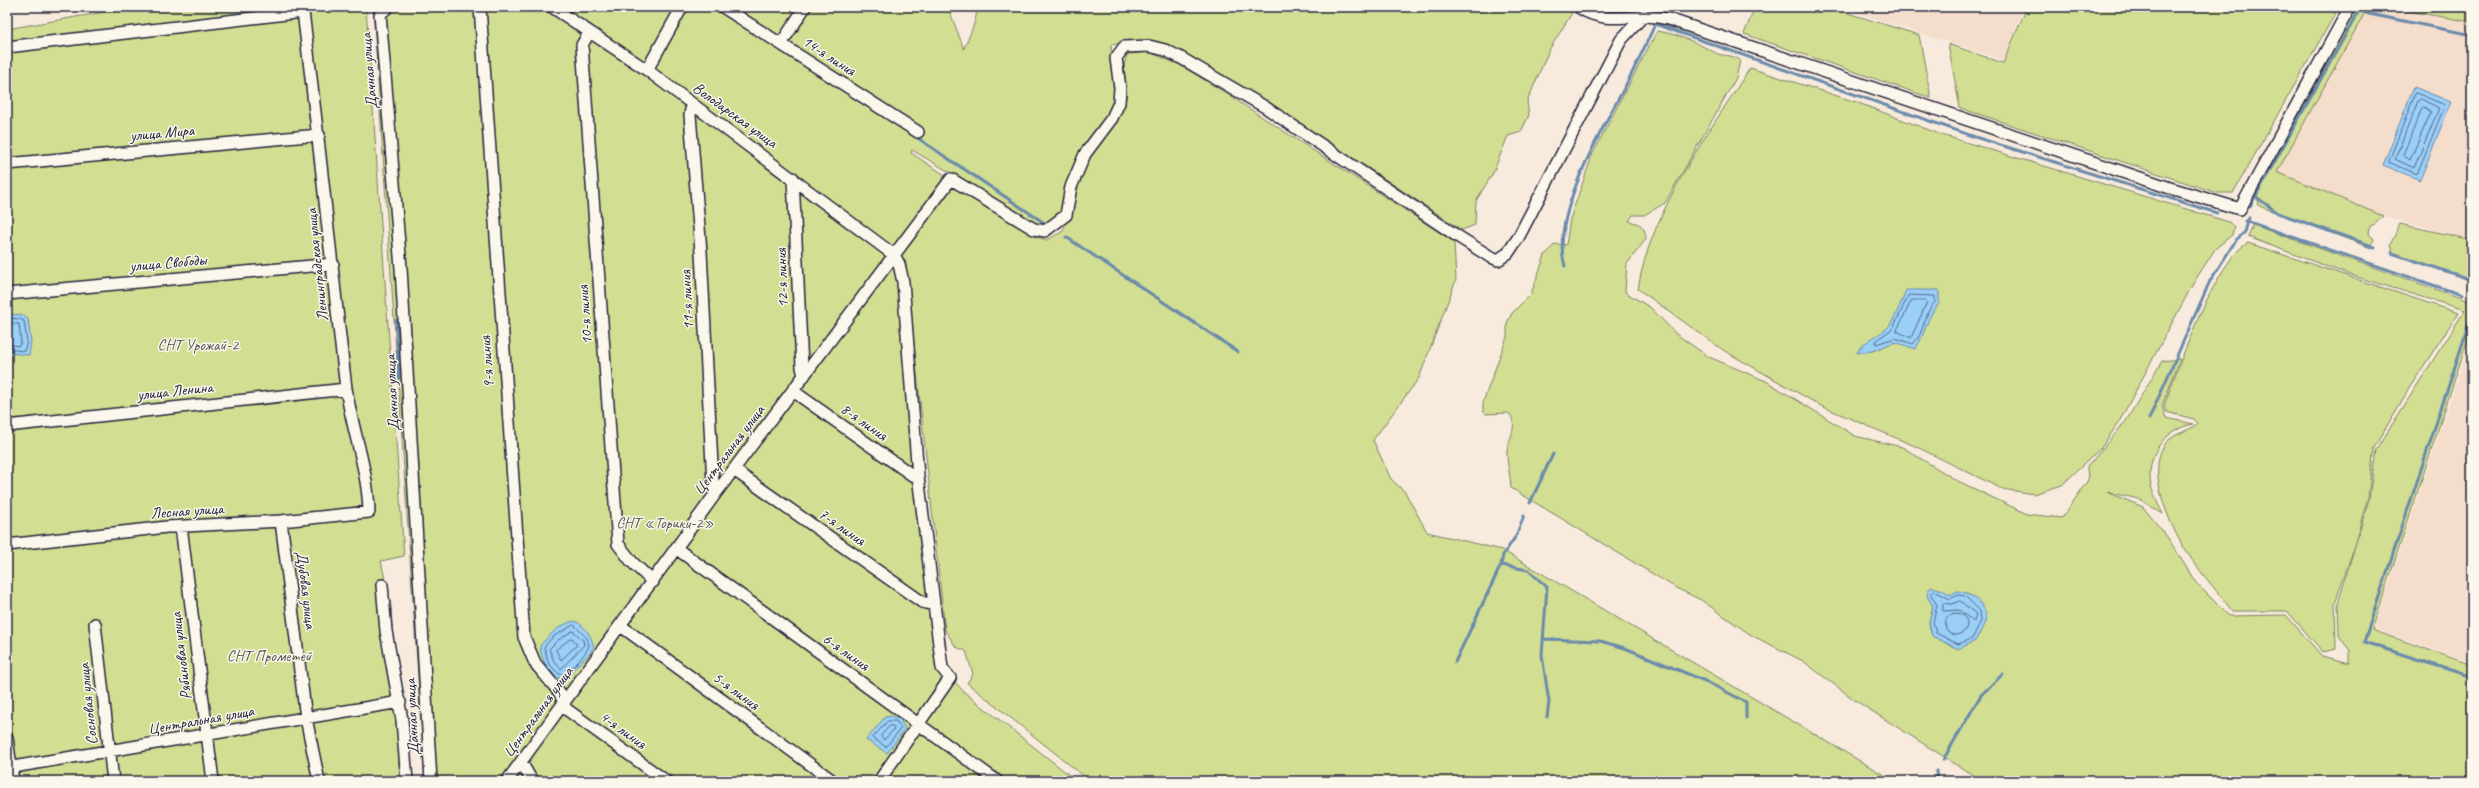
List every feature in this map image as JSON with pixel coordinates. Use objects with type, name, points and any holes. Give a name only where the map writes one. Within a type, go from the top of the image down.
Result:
[{"type":"street","name":"Дачная улица","points":[[388,7],[380,14],[401,268],[432,781]]},
{"type":"street","name":"9-я линия","points":[[480,7],[524,637],[535,663],[560,693],[564,702]]},
{"type":"street","name":"Володарская улица","points":[[552,7],[589,33],[647,70],[793,178],[894,256]]},
{"type":"street","points":[[647,70],[682,7]]},
{"type":"street","name":"14-я линия","points":[[723,7],[918,132]]},
{"type":"street","points":[[781,44],[805,7]]},
{"type":"street","points":[[1578,7],[1603,18],[1644,15],[1668,19],[2170,188],[2240,209],[2350,7]]},
{"type":"street","name":"Ленинградская улица","points":[[7,46],[303,12],[319,135],[346,389],[368,489],[369,512]]},
{"type":"street","name":"Центральная улица","points":[[507,781],[716,494],[951,179],[1034,230],[1045,231],[1058,223],[1066,215],[1072,187],[1085,154],[1112,118],[1118,103],[1120,88],[1116,58],[1124,47],[1136,45],[1165,50],[1265,107],[1489,256],[1502,259],[1518,238],[1621,40],[1644,15]]},
{"type":"street","name":"10-я линия","points":[[589,33],[582,45],[618,544],[632,562],[653,582]]},
{"type":"street","name":"11-я линия","points":[[692,104],[690,115],[701,252],[713,484],[716,494]]},
{"type":"street","name":"улица Мира","points":[[7,164],[319,135]]},
{"type":"street","name":"12-я линия","points":[[793,178],[802,367],[804,376]]},
{"type":"street","points":[[879,781],[950,678],[942,668],[918,476],[903,282],[899,264],[894,256]]},
{"type":"street","name":"улица Свободы","points":[[7,294],[333,264]]},
{"type":"street","name":"улица Ленина","points":[[7,426],[346,389]]},
{"type":"street","name":"8-я линия","points":[[794,391],[912,475],[918,476]]},
{"type":"street","name":"7-я линия","points":[[734,470],[922,602],[934,605]]},
{"type":"street","name":"Лесная улица","points":[[7,545],[181,526],[281,522],[369,512]]},
{"type":"street","name":"Дубовая улица","points":[[281,522],[306,718],[319,781]]},
{"type":"street","name":"Рябиновая улица","points":[[181,526],[206,735],[213,781]]},
{"type":"street","name":"6-я линия","points":[[677,549],[997,781]]},
{"type":"street","points":[[382,585],[386,631],[400,702],[407,781]]},
{"type":"street","name":"Сосновая улица","points":[[95,624],[113,781]]},
{"type":"street","name":"5-я линия","points":[[621,626],[833,781]]},
{"type":"street","name":"Центральная улица","points":[[9,768],[400,702]]},
{"type":"street","name":"4-я линия","points":[[564,702],[566,709],[666,781]]},
{"type":"street","points":[[7,738],[9,768],[13,781]]},
{"type":"street","points":[[521,762],[532,781]]},
{"type":"shaded area","points":[[1840,7],[2025,7],[2003,60]]},
{"type":"shaded area","points":[[2368,7],[2385,7],[2472,22],[2472,240],[2383,216],[2276,172]]},
{"type":"shaded area","points":[[2472,335],[2472,663],[2374,629]]},
{"type":"green space","name":"СНТ Урожай-2","points":[[133,7],[366,7],[404,556],[381,561],[391,607],[400,781],[7,781],[7,29]]},
{"type":"green space","name":"СНТ «Торики-2»","points":[[373,7],[948,7],[964,49],[974,23],[977,7],[1563,7],[1572,13],[1549,50],[1527,102],[1529,115],[1521,132],[1508,136],[1493,173],[1476,201],[1475,225],[1462,230],[1271,104],[1169,46],[1135,41],[1111,45],[1116,102],[1102,128],[1064,214],[1045,229],[959,182],[951,173],[912,150],[911,153],[951,179],[896,259],[942,668],[964,692],[1077,781],[425,781]]},
{"type":"green space","points":[[1755,7],[1828,7],[1919,35],[1931,98],[1744,34]]},
{"type":"green space","points":[[2027,7],[2339,7],[2233,193],[2217,193],[1960,108],[1948,44],[2003,63]]},
{"type":"green space","points":[[2357,7],[2368,7],[2277,172],[2383,216],[2375,224],[2370,226],[2369,234],[2374,239],[2371,248],[2259,206],[2257,195]]},
{"type":"green space","points":[[2385,7],[2472,7],[2472,22]]},
{"type":"green space","points":[[1657,31],[1665,32],[1695,42],[1719,54],[1740,60],[1736,78],[1665,203],[1644,215],[1633,215],[1629,221],[1642,226],[1645,231],[1646,239],[1627,264],[1625,292],[1651,308],[1676,334],[1709,357],[1766,381],[1855,436],[1902,447],[1956,480],[2027,514],[2062,518],[2088,480],[2087,467],[2126,421],[2162,361],[2180,359],[2162,406],[2166,418],[2194,424],[2185,426],[2169,435],[2157,448],[2153,457],[2150,481],[2154,495],[2163,514],[2139,499],[2107,492],[2143,507],[2168,538],[2196,583],[2229,616],[2286,615],[2322,656],[2350,663],[2350,651],[2339,636],[2338,603],[2369,499],[2376,450],[2465,310],[2347,274],[2248,237],[2253,225],[2472,302],[2472,327],[2372,630],[2472,665],[2472,781],[1982,781],[1856,701],[1803,661],[1751,635],[1701,600],[1676,588],[1511,488],[1507,451],[1513,427],[1512,418],[1509,413],[1486,414],[1483,411],[1483,402],[1507,337],[1507,323],[1512,313],[1531,294],[1545,255],[1555,244],[1566,245],[1570,219],[1593,153]],"holes":[[[1943,590],[1950,595],[1967,593],[1983,608],[1980,632],[1975,641],[1953,648],[1931,633],[1929,622],[1933,606],[1929,599]]]},
{"type":"green space","points":[[1149,52],[1180,65],[1216,87],[1454,242],[1456,280],[1419,378],[1373,440],[1391,479],[1405,492],[1427,532],[1502,550],[1894,781],[1090,781],[967,683],[973,674],[966,651],[956,647],[945,630],[907,282],[900,254],[954,185],[1034,236],[1047,240],[1063,231],[1076,183],[1083,164],[1092,148],[1124,104],[1127,92],[1124,73],[1125,60],[1128,54]]},
{"type":"green space","points":[[1750,68],[1856,102],[1942,135],[2229,222],[2234,228],[2232,235],[2215,249],[2194,282],[2119,422],[2101,448],[2062,485],[2034,494],[2002,489],[1917,447],[1821,406],[1723,350],[1638,289],[1645,260],[1655,232],[1668,203],[1699,146]]},
{"type":"green space","points":[[2400,224],[2472,240],[2472,280],[2393,254],[2390,245]]},
{"type":"green space","points":[[2248,243],[2458,313],[2410,387],[2374,448],[2368,497],[2352,553],[2335,603],[2336,649],[2323,652],[2287,611],[2232,611],[2181,543],[2166,509],[2159,483],[2159,458],[2163,447],[2174,436],[2198,424],[2194,419],[2166,412],[2164,406],[2178,368],[2199,317],[2223,270],[2236,253]]},
{"type":"water","points":[[2414,87],[2451,102],[2420,180],[2383,165]]},
{"type":"water","points":[[1906,290],[1939,290],[1939,304],[1931,314],[1919,344],[1915,349],[1895,342],[1873,351],[1857,353],[1863,344],[1890,325]]},
{"type":"water","points":[[7,314],[22,315],[28,319],[31,342],[29,355],[8,353]]},
{"type":"water","points":[[1932,587],[1943,590],[1950,595],[1957,591],[1961,591],[1979,601],[1985,610],[1986,617],[1975,641],[1958,649],[1932,636],[1929,622],[1933,606],[1927,596],[1928,590]]},
{"type":"water","points":[[575,621],[588,632],[594,647],[565,678],[557,678],[545,664],[540,646],[560,627]]},
{"type":"water","points":[[892,716],[900,719],[905,729],[887,753],[866,740],[885,717]]},
{"type":"waterway","points":[[2250,206],[2361,7]]},
{"type":"waterway","points":[[2461,7],[2472,9]]},
{"type":"waterway","points":[[2359,10],[2369,14],[2472,35]]},
{"type":"waterway","points":[[1565,266],[1562,247],[1564,226],[1570,203],[1589,155],[1625,87],[1656,22]]},
{"type":"waterway","points":[[1655,24],[1975,137],[2217,213]]},
{"type":"waterway","points":[[913,135],[1046,224]]},
{"type":"waterway","points":[[2255,196],[2278,213],[2375,247]]},
{"type":"waterway","points":[[2149,419],[2210,281],[2236,240],[2245,232],[2249,218]]},
{"type":"waterway","points":[[2246,221],[2462,295]]},
{"type":"waterway","points":[[1066,237],[1238,352]]},
{"type":"waterway","points":[[2392,253],[2472,280]]},
{"type":"waterway","points":[[2472,315],[2364,642],[2472,677]]},
{"type":"waterway","points":[[396,320],[399,378]]},
{"type":"waterway","points":[[1530,503],[1553,454]]},
{"type":"waterway","points":[[1455,662],[1501,565],[1503,555],[1516,536],[1524,516]]},
{"type":"waterway","points":[[1501,565],[1528,570],[1547,587],[1542,655],[1549,702],[1547,717]]},
{"type":"waterway","points":[[1544,639],[1600,641],[1625,648],[1705,681],[1746,702],[1746,718]]},
{"type":"waterway","points":[[1943,760],[1981,695],[2003,674]]},
{"type":"waterway","points":[[1936,771],[1937,781]]},
{"type":"park label","name":"СНТ Прометей","points":[[269,656]]}]
